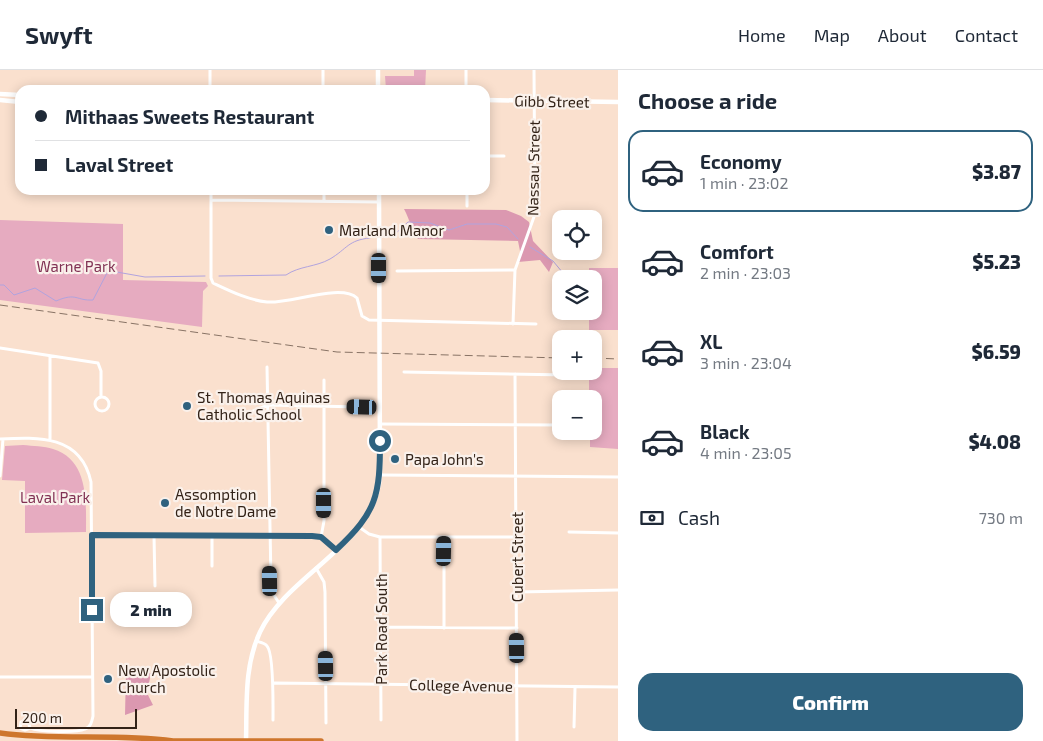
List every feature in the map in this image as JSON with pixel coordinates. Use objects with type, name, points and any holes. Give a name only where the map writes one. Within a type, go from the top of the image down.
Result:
[{"type":"highway","points":[[0,733],[44,740],[148,737],[172,741],[321,741]]},
{"type":"main road","points":[[378,70],[378,85]]},
{"type":"main road","points":[[0,94],[15,95]]},
{"type":"main road","points":[[0,100],[15,102]]},
{"type":"main road","name":"Gibb Street","points":[[490,100],[618,102]]},
{"type":"main road","points":[[246,741],[248,678],[256,641],[269,616],[279,603],[359,527],[374,501],[380,475],[379,195]]},
{"type":"street","points":[[210,70],[210,85]]},
{"type":"street","points":[[323,70],[323,85]]},
{"type":"street","points":[[466,70],[466,85]]},
{"type":"street","name":"Nassau Street","points":[[513,324],[515,270],[535,214],[534,70]]},
{"type":"street","points":[[490,156],[504,156]]},
{"type":"street","points":[[211,195],[213,283],[239,295],[266,302],[293,301],[323,293],[350,293],[359,300],[362,316],[372,321],[536,324]]},
{"type":"street","points":[[324,195],[324,201]]},
{"type":"street","points":[[467,195],[467,206]]},
{"type":"street","points":[[211,200],[379,202]]},
{"type":"street","points":[[397,271],[515,270]]},
{"type":"street","points":[[0,348],[100,365],[101,397]]},
{"type":"street","points":[[50,356],[50,440]]},
{"type":"street","points":[[267,367],[272,592],[279,603]]},
{"type":"street","points":[[404,372],[552,375]]},
{"type":"street","name":"Cubert Street","points":[[515,374],[518,537],[517,741]]},
{"type":"street","points":[[321,537],[324,521],[324,380]]},
{"type":"street","points":[[101,397],[107,399],[109,403],[107,409],[101,411],[94,405],[96,400],[101,397]]},
{"type":"street","points":[[243,415],[268,405],[362,407]]},
{"type":"street","points":[[380,424],[552,425]]},
{"type":"street","points":[[0,476],[1,439],[50,440],[69,448],[86,466],[91,482],[93,716],[88,728],[79,731],[30,728]]},
{"type":"street","points":[[380,475],[618,477]]},
{"type":"street","points":[[359,527],[369,534],[380,537],[518,537]]},
{"type":"street","points":[[569,532],[618,533]]},
{"type":"street","points":[[92,535],[270,535],[321,537],[336,550]]},
{"type":"street","points":[[154,536],[156,586]]},
{"type":"street","points":[[212,536],[212,566]]},
{"type":"street","name":"Park Road South","points":[[380,537],[381,720]]},
{"type":"street","points":[[444,538],[444,628]]},
{"type":"street","points":[[316,568],[324,582],[325,592],[326,723]]},
{"type":"street","points":[[518,592],[618,590]]},
{"type":"street","points":[[381,628],[517,628]]},
{"type":"street","points":[[256,641],[268,646],[270,652],[274,683],[273,720]]},
{"type":"street","points":[[0,677],[92,677]]},
{"type":"street","name":"College Avenue","points":[[274,683],[618,687]]},
{"type":"street","points":[[574,727],[575,688]]},
{"type":"green space","points":[[414,70],[426,70],[425,85],[386,85],[385,76],[414,76]]},
{"type":"green space","name":"Warne Park","points":[[0,220],[123,224],[123,280],[206,282],[208,286],[203,291],[202,327],[0,300]]},
{"type":"green space","points":[[589,268],[618,268],[618,330],[589,330],[589,320],[602,320],[602,270],[589,270]]},
{"type":"green space","points":[[602,368],[618,368],[618,449],[590,447],[590,440],[602,440],[602,390],[589,390],[589,380],[602,380]]},
{"type":"green space","name":"Laval Park","points":[[23,445],[53,449],[65,454],[73,462],[83,483],[86,532],[25,533],[25,481],[2,480],[5,446]]},
{"type":"shaded area","points":[[404,209],[506,210],[521,216],[529,222],[533,241],[553,262],[549,272],[540,260],[518,262],[521,256],[518,241],[418,239]]},
{"type":"shaded area","points":[[126,671],[151,673],[147,693],[153,705],[125,715]]},
{"type":"waterway","points":[[388,236],[394,235],[408,222],[430,223],[449,230],[467,224],[496,224],[507,227],[518,239]]},
{"type":"waterway","points":[[219,276],[286,275],[296,270],[325,262],[352,243],[370,238]]},
{"type":"waterway","points":[[530,247],[553,261],[560,270]]},
{"type":"waterway","points":[[0,285],[4,285],[14,295],[35,288],[56,301],[68,297],[93,300],[107,273],[111,271],[145,277],[205,276]]},
{"type":"railway","points":[[0,305],[337,352],[552,358]]},
{"type":"railway","points":[[602,358],[618,359]]},
{"type":"place","name":"Marland Manor","points":[[329,230]]},
{"type":"place","name":"St. Thomas Aquinas Catholic School","points":[[187,406]]},
{"type":"place","name":"Papa John's","points":[[395,459]]},
{"type":"place","name":"Assomption de Notre Dame","points":[[165,503]]},
{"type":"place","name":"New Apostolic Church","points":[[108,679]]},
{"type":"route","points":[[92,610],[92,535],[312,536],[321,537],[336,550],[359,527],[370,511],[378,491],[380,479],[380,441]]}]
